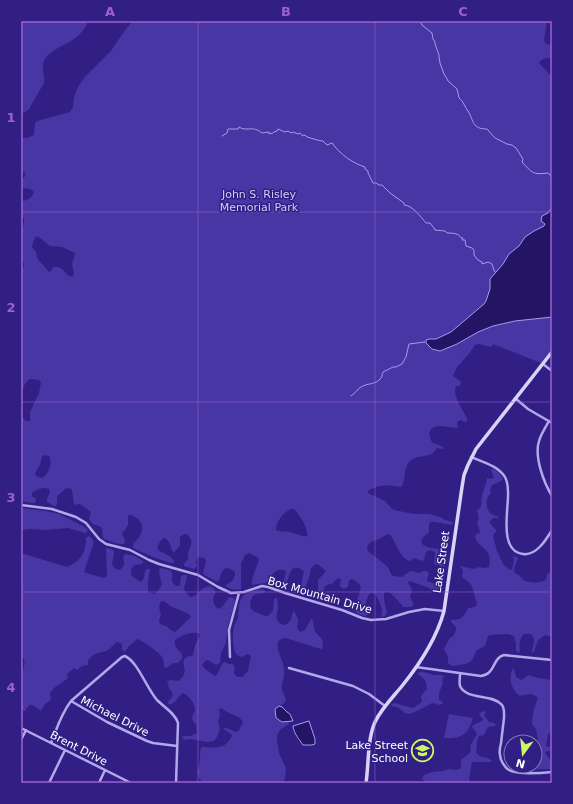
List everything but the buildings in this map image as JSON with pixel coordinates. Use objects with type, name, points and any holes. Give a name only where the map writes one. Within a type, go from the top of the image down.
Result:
[{"type":"main road","name":"Lake Street","points":[[366,783],[372,732],[375,723],[385,706],[416,667],[438,629],[444,611],[464,475],[471,457],[482,440],[552,352]]},
{"type":"street","points":[[543,364],[552,371]]},
{"type":"street","points":[[515,398],[528,409],[552,423]]},
{"type":"street","points":[[549,421],[537,447],[542,474],[552,496]]},
{"type":"street","points":[[471,457],[493,466],[501,472],[505,478],[508,492],[506,525],[507,534],[512,548],[518,553],[525,555],[533,552],[541,545],[552,530]]},
{"type":"street","points":[[21,505],[52,509],[68,514],[83,522],[99,539],[106,544],[130,550],[159,564],[198,575],[231,593],[239,593],[230,630],[230,657]]},
{"type":"street","name":"Box Mountain Drive","points":[[239,593],[262,586],[268,587],[372,620],[386,619],[425,609],[444,611]]},
{"type":"street","points":[[416,667],[460,674],[486,676],[501,656],[504,655],[552,660]]},
{"type":"street","points":[[51,743],[62,715],[71,701],[125,656],[135,664],[157,699],[176,718],[178,723],[176,783]]},
{"type":"street","points":[[289,668],[362,690],[385,706]]},
{"type":"street","points":[[460,674],[460,686],[466,692],[471,695],[495,700],[501,703],[504,707],[499,754],[508,770],[526,773],[552,772]]},
{"type":"street","name":"Michael Drive","points":[[71,701],[107,722],[147,741],[177,746]]},
{"type":"street","name":"Brent Drive","points":[[21,728],[130,783]]},
{"type":"street","points":[[21,740],[26,730]]},
{"type":"street","points":[[49,783],[65,750]]},
{"type":"street","points":[[99,783],[105,770]]},
{"type":"green space","points":[[21,21],[88,21],[84,29],[78,35],[48,55],[43,63],[44,83],[29,109],[24,113],[21,112]]},
{"type":"green space","name":"John S. Risley Memorial Park","points":[[133,21],[547,21],[544,40],[546,44],[552,45],[552,58],[545,58],[539,63],[552,77],[552,349],[541,363],[493,344],[491,347],[479,344],[475,345],[457,367],[453,376],[461,383],[460,386],[456,386],[455,389],[467,421],[458,421],[458,428],[437,426],[431,429],[429,433],[431,441],[434,444],[444,448],[437,448],[431,454],[411,460],[406,467],[404,481],[401,487],[380,486],[368,491],[368,493],[385,501],[394,510],[414,514],[429,514],[453,522],[453,524],[445,524],[430,522],[429,532],[423,537],[422,540],[422,544],[427,547],[447,551],[447,559],[444,567],[434,564],[435,553],[432,551],[426,552],[424,560],[422,561],[414,558],[410,561],[406,559],[400,553],[389,534],[371,542],[368,545],[367,550],[388,567],[393,576],[402,577],[410,571],[420,573],[427,571],[429,574],[427,581],[440,587],[439,592],[436,593],[424,586],[410,581],[408,582],[412,590],[410,597],[414,605],[411,607],[403,607],[393,595],[386,592],[384,593],[384,597],[387,613],[385,616],[381,617],[382,610],[379,602],[375,594],[370,593],[366,604],[368,615],[365,616],[359,614],[354,611],[361,587],[357,582],[351,579],[348,587],[344,589],[340,586],[341,579],[338,578],[333,583],[326,585],[324,590],[324,599],[319,600],[318,580],[326,571],[316,564],[311,568],[303,593],[300,592],[304,571],[299,568],[295,568],[291,571],[285,586],[283,585],[286,571],[283,570],[275,572],[271,576],[269,582],[252,585],[253,576],[259,560],[257,557],[249,553],[245,555],[241,563],[241,589],[237,590],[229,588],[226,585],[232,581],[235,576],[235,572],[231,569],[225,568],[223,570],[218,582],[203,573],[206,562],[204,558],[197,558],[197,566],[194,569],[184,566],[188,559],[188,552],[191,543],[190,537],[187,534],[180,537],[180,546],[174,552],[166,539],[164,538],[159,543],[158,550],[171,557],[174,561],[171,563],[133,548],[133,544],[142,532],[142,525],[138,519],[129,514],[128,525],[122,534],[125,540],[124,544],[119,544],[104,539],[101,527],[90,521],[89,518],[91,512],[80,504],[74,504],[72,490],[70,488],[65,489],[57,496],[56,506],[47,502],[50,490],[46,488],[39,489],[32,493],[32,496],[36,499],[35,503],[21,501],[21,416],[26,421],[30,421],[30,412],[39,393],[41,383],[39,380],[28,380],[21,393],[21,270],[24,264],[21,259],[21,229],[23,227],[24,218],[21,216],[21,201],[29,199],[34,192],[27,188],[21,189],[21,181],[26,175],[24,174],[25,172],[21,171],[21,138],[27,138],[34,135],[35,124],[37,121],[70,112],[73,107],[74,97],[79,85],[111,51]],"holes":[[[36,236],[50,246],[62,247],[75,254],[72,264],[74,273],[73,277],[69,276],[58,267],[53,267],[50,272],[48,271],[37,258],[36,252],[32,247]],[[44,455],[49,456],[51,461],[48,471],[42,478],[36,476],[35,473],[40,465]],[[294,509],[298,514],[307,530],[307,536],[276,530],[279,521],[288,510]]]},
{"type":"green space","points":[[491,469],[497,471],[503,480],[492,485],[490,490],[491,493],[486,503],[490,513],[498,517],[493,518],[489,522],[496,530],[493,536],[497,551],[503,564],[510,570],[512,569],[514,560],[513,556],[518,558],[514,571],[524,581],[530,582],[546,580],[547,574],[552,571],[552,637],[545,635],[538,640],[534,652],[532,653],[534,642],[533,637],[531,634],[524,634],[520,640],[520,651],[518,653],[516,651],[514,636],[508,634],[490,635],[488,636],[485,646],[477,650],[470,662],[452,666],[448,663],[448,657],[444,649],[456,630],[456,627],[451,620],[460,619],[468,608],[475,607],[477,603],[471,584],[462,577],[463,571],[460,566],[473,569],[479,567],[489,567],[490,561],[488,553],[477,542],[475,537],[477,533],[479,534],[480,532],[477,523],[479,518],[477,511],[481,506],[482,495],[487,478],[494,478]]},
{"type":"green space","points":[[21,508],[59,514],[83,526],[88,531],[85,533],[68,528],[21,530]]},
{"type":"green space","points":[[89,535],[94,542],[84,572],[103,578],[106,577],[106,548],[114,551],[112,564],[116,569],[119,570],[123,566],[123,557],[125,554],[135,556],[143,561],[142,564],[134,565],[131,569],[131,575],[141,582],[145,571],[150,569],[148,592],[155,594],[161,587],[162,582],[159,569],[161,568],[171,572],[172,582],[176,586],[179,586],[180,584],[181,576],[187,575],[184,588],[190,597],[195,596],[208,586],[214,588],[216,592],[213,603],[219,609],[224,605],[229,597],[234,598],[235,602],[228,625],[226,643],[221,653],[220,663],[216,665],[208,660],[202,665],[215,676],[224,662],[233,664],[235,668],[234,673],[237,677],[242,677],[248,671],[251,656],[248,654],[241,657],[236,654],[233,636],[233,629],[238,618],[240,601],[244,595],[253,591],[265,590],[265,593],[256,594],[252,597],[250,603],[251,609],[262,615],[268,616],[273,611],[274,599],[277,598],[278,605],[276,617],[278,621],[284,625],[288,623],[294,611],[298,619],[297,628],[300,632],[305,630],[312,619],[315,631],[322,638],[322,649],[286,638],[281,639],[278,644],[284,666],[282,689],[286,700],[275,709],[276,718],[281,722],[289,721],[289,724],[281,729],[277,735],[279,753],[286,768],[285,779],[282,783],[205,783],[199,777],[197,772],[201,747],[219,747],[226,744],[232,736],[223,728],[237,732],[243,722],[238,717],[221,708],[219,710],[220,715],[218,722],[220,728],[214,741],[207,742],[191,739],[185,740],[182,738],[183,736],[191,736],[197,733],[196,725],[192,719],[195,707],[191,700],[183,693],[172,704],[168,704],[173,694],[167,681],[178,681],[183,677],[185,671],[183,663],[184,659],[193,655],[195,645],[200,636],[199,633],[186,634],[175,640],[178,650],[182,654],[182,659],[178,663],[173,663],[165,668],[162,657],[140,640],[137,639],[124,652],[121,643],[117,642],[106,651],[92,656],[88,660],[88,665],[82,666],[77,670],[74,668],[67,674],[68,678],[54,688],[50,693],[51,700],[45,704],[41,711],[33,705],[29,706],[25,711],[21,710],[21,675],[24,659],[21,655],[21,553],[67,567],[72,565],[82,556],[85,548],[86,537]],"holes":[[[161,601],[164,601],[170,606],[189,614],[191,617],[175,632],[160,624],[159,621],[161,615],[159,607]]]},
{"type":"green space","points":[[513,668],[516,677],[521,680],[528,675],[552,680],[552,730],[548,734],[546,746],[552,747],[552,751],[547,751],[545,753],[552,762],[552,769],[543,769],[543,734],[537,734],[536,729],[532,724],[534,709],[538,698],[527,694],[520,696],[514,690],[511,683],[511,672]]},
{"type":"green space","points":[[421,672],[444,676],[439,693],[439,700],[443,703],[440,705],[432,703],[410,714],[392,706],[392,704],[396,703],[413,708],[422,702],[421,696],[427,689],[424,679],[418,674]]},
{"type":"green space","points":[[484,711],[486,712],[484,715],[489,722],[496,725],[488,727],[484,735],[479,736],[476,753],[481,757],[488,758],[492,761],[472,762],[469,779],[471,783],[425,782],[422,779],[424,775],[432,772],[449,769],[456,770],[461,768],[462,759],[470,753],[470,746],[477,734],[472,727],[473,725],[482,721],[483,719],[479,713]]},
{"type":"green space","points":[[449,714],[473,718],[469,728],[463,735],[455,738],[444,738]]},
{"type":"shaded area","points":[[552,207],[552,317],[515,321],[493,326],[440,351],[432,349],[426,343],[426,340],[436,339],[451,332],[484,304],[490,289],[490,279],[503,264],[509,254],[519,246],[525,237],[544,226],[545,224],[541,221],[542,216],[548,213]]},
{"type":"shaded area","points":[[279,706],[290,714],[293,721],[282,722],[276,718],[275,709]]},
{"type":"shaded area","points":[[309,721],[315,739],[315,744],[303,745],[293,726]]},
{"type":"waterway","points":[[420,21],[422,25],[432,33],[444,74],[448,81],[457,89],[459,98],[463,102],[474,124],[479,128],[487,129],[495,138],[516,148],[523,159],[522,162],[531,171],[539,174],[548,173],[552,179]]},
{"type":"waterway","points":[[222,136],[227,133],[228,129],[238,129],[239,127],[244,129],[256,129],[262,133],[269,132],[269,134],[277,131],[278,129],[285,132],[300,133],[303,136],[305,135],[307,137],[323,141],[327,145],[332,143],[347,158],[365,167],[373,183],[382,185],[404,203],[404,205],[413,209],[426,223],[430,223],[435,230],[445,231],[447,233],[459,235],[463,238],[462,240],[465,240],[466,246],[474,250],[474,255],[478,260],[482,262],[482,264],[488,262],[492,264],[495,272]]},
{"type":"waterway","points":[[351,396],[361,387],[379,380],[383,372],[402,364],[406,357],[409,344],[425,342]]},
{"type":"place","name":"Lake Street School","points":[[423,751]]}]
